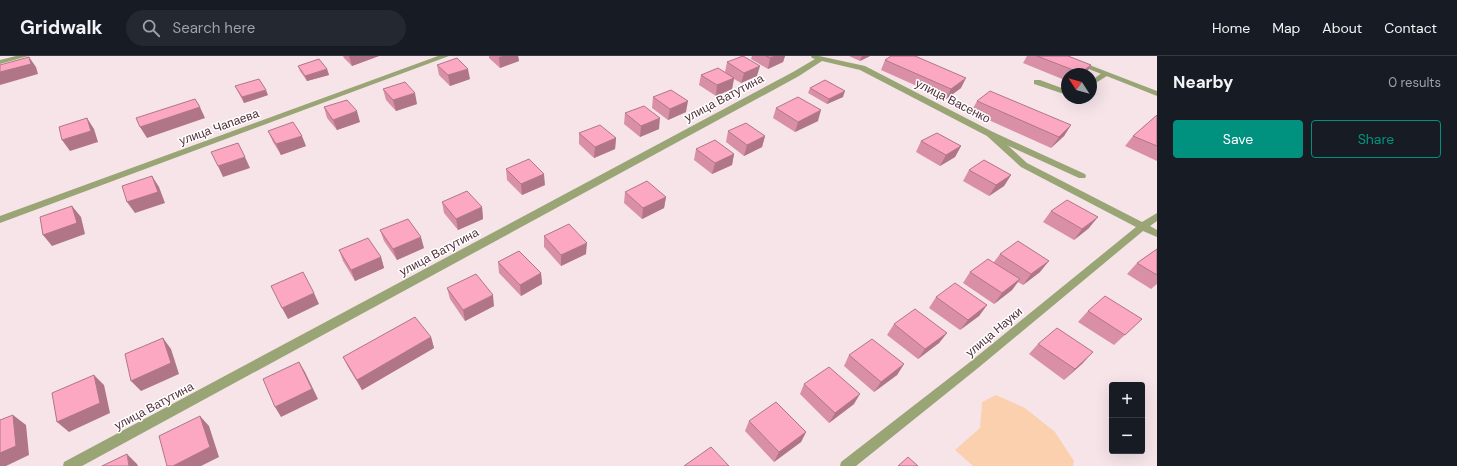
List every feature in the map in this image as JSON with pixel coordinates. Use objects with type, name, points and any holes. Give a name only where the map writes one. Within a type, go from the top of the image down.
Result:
[{"type":"street","points":[[0,62],[24,56]]},
{"type":"street","name":"улица Чапаева","points":[[0,220],[445,56]]},
{"type":"street","points":[[1060,56],[1157,94]]},
{"type":"street","name":"улица Васенко","points":[[816,58],[862,68],[990,134],[1024,165],[1157,234]]},
{"type":"street","name":"улица Ватутина","points":[[69,466],[789,78],[816,58]]},
{"type":"street","points":[[1097,80],[1106,74]]},
{"type":"street","points":[[1037,82],[1061,91]]},
{"type":"street","points":[[990,134],[1082,176]]},
{"type":"street","name":"улица Науки","points":[[846,466],[974,365],[1142,226],[1157,216]]},
{"type":"shaded area","points":[[996,395],[1025,408],[1055,432],[1074,461],[1073,466],[973,466],[955,450],[980,428],[982,402]]},
{"type":"building","points":[[743,56],[760,66],[744,73],[727,62]]},
{"type":"building","points":[[891,56],[915,56],[966,78],[951,89],[885,60]]},
{"type":"building","points":[[1037,56],[1068,56],[1091,65],[1087,68],[1068,68]]},
{"type":"building","points":[[29,57],[31,64],[0,72],[0,65]]},
{"type":"building","points":[[457,58],[468,69],[448,75],[437,65]]},
{"type":"building","points":[[319,59],[327,69],[305,76],[298,66]]},
{"type":"building","points":[[718,68],[734,78],[717,85],[701,75]]},
{"type":"building","points":[[259,79],[266,90],[242,97],[235,86]]},
{"type":"building","points":[[825,80],[845,91],[829,99],[810,88]]},
{"type":"building","points":[[405,82],[415,93],[393,100],[383,89]]},
{"type":"building","points":[[671,90],[688,101],[670,109],[653,97]]},
{"type":"building","points":[[990,91],[1071,125],[1059,137],[977,101]]},
{"type":"building","points":[[798,97],[821,110],[798,122],[776,108]]},
{"type":"building","points":[[195,99],[200,107],[140,127],[136,118]]},
{"type":"building","points":[[347,100],[357,111],[333,120],[324,107]]},
{"type":"building","points":[[644,106],[660,118],[641,126],[625,113]]},
{"type":"building","points":[[1157,115],[1157,146],[1133,136]]},
{"type":"building","points":[[87,118],[91,131],[62,140],[59,127]]},
{"type":"building","points":[[293,122],[302,136],[276,144],[268,131]]},
{"type":"building","points":[[746,123],[765,136],[747,145],[728,131]]},
{"type":"building","points":[[600,125],[616,138],[595,147],[579,133]]},
{"type":"building","points":[[937,133],[961,146],[946,155],[921,141]]},
{"type":"building","points":[[715,140],[734,154],[715,163],[696,149]]},
{"type":"building","points":[[238,143],[245,157],[218,166],[211,152]]},
{"type":"building","points":[[529,159],[544,174],[521,184],[506,169]]},
{"type":"building","points":[[984,160],[1011,175],[996,185],[969,170]]},
{"type":"building","points":[[152,176],[158,192],[127,202],[122,186]]},
{"type":"building","points":[[647,181],[666,197],[643,208],[625,192]]},
{"type":"building","points":[[467,191],[482,207],[456,219],[442,202]]},
{"type":"building","points":[[1067,200],[1098,217],[1082,229],[1051,211]]},
{"type":"building","points":[[72,206],[77,223],[43,235],[40,217]]},
{"type":"building","points":[[408,219],[421,237],[393,249],[380,230]]},
{"type":"building","points":[[569,224],[587,243],[561,255],[544,236]]},
{"type":"building","points":[[368,238],[381,257],[351,270],[339,250]]},
{"type":"building","points":[[1018,241],[1049,261],[1031,274],[1000,254]]},
{"type":"building","points":[[1157,249],[1157,275],[1137,263]]},
{"type":"building","points":[[519,251],[541,273],[520,285],[498,262]]},
{"type":"building","points":[[988,259],[1020,279],[1002,293],[970,272]]},
{"type":"building","points":[[303,272],[314,293],[282,308],[271,286]]},
{"type":"building","points":[[476,274],[493,295],[463,310],[447,288]]},
{"type":"building","points":[[955,283],[987,305],[968,320],[936,297]]},
{"type":"building","points":[[1105,296],[1142,319],[1125,335],[1088,311]]},
{"type":"building","points":[[915,309],[947,333],[925,349],[894,324]]},
{"type":"building","points":[[415,317],[431,337],[357,380],[343,357]]},
{"type":"building","points":[[1057,328],[1093,352],[1075,369],[1038,344]]},
{"type":"building","points":[[163,338],[171,363],[131,381],[125,354]]},
{"type":"building","points":[[872,339],[904,364],[881,382],[849,355]]},
{"type":"building","points":[[299,362],[312,389],[275,407],[263,379]]},
{"type":"building","points":[[829,367],[860,394],[835,413],[804,384]]},
{"type":"building","points":[[94,375],[100,403],[57,422],[52,393]]},
{"type":"building","points":[[776,402],[806,432],[779,452],[749,421]]},
{"type":"building","points":[[13,415],[16,446],[0,453],[0,420]]},
{"type":"building","points":[[200,416],[210,447],[173,466],[167,466],[159,436]]},
{"type":"building","points":[[711,447],[729,466],[684,466]]},
{"type":"building","points":[[127,454],[129,466],[102,466]]},
{"type":"building","points":[[908,457],[918,466],[898,466]]}]
